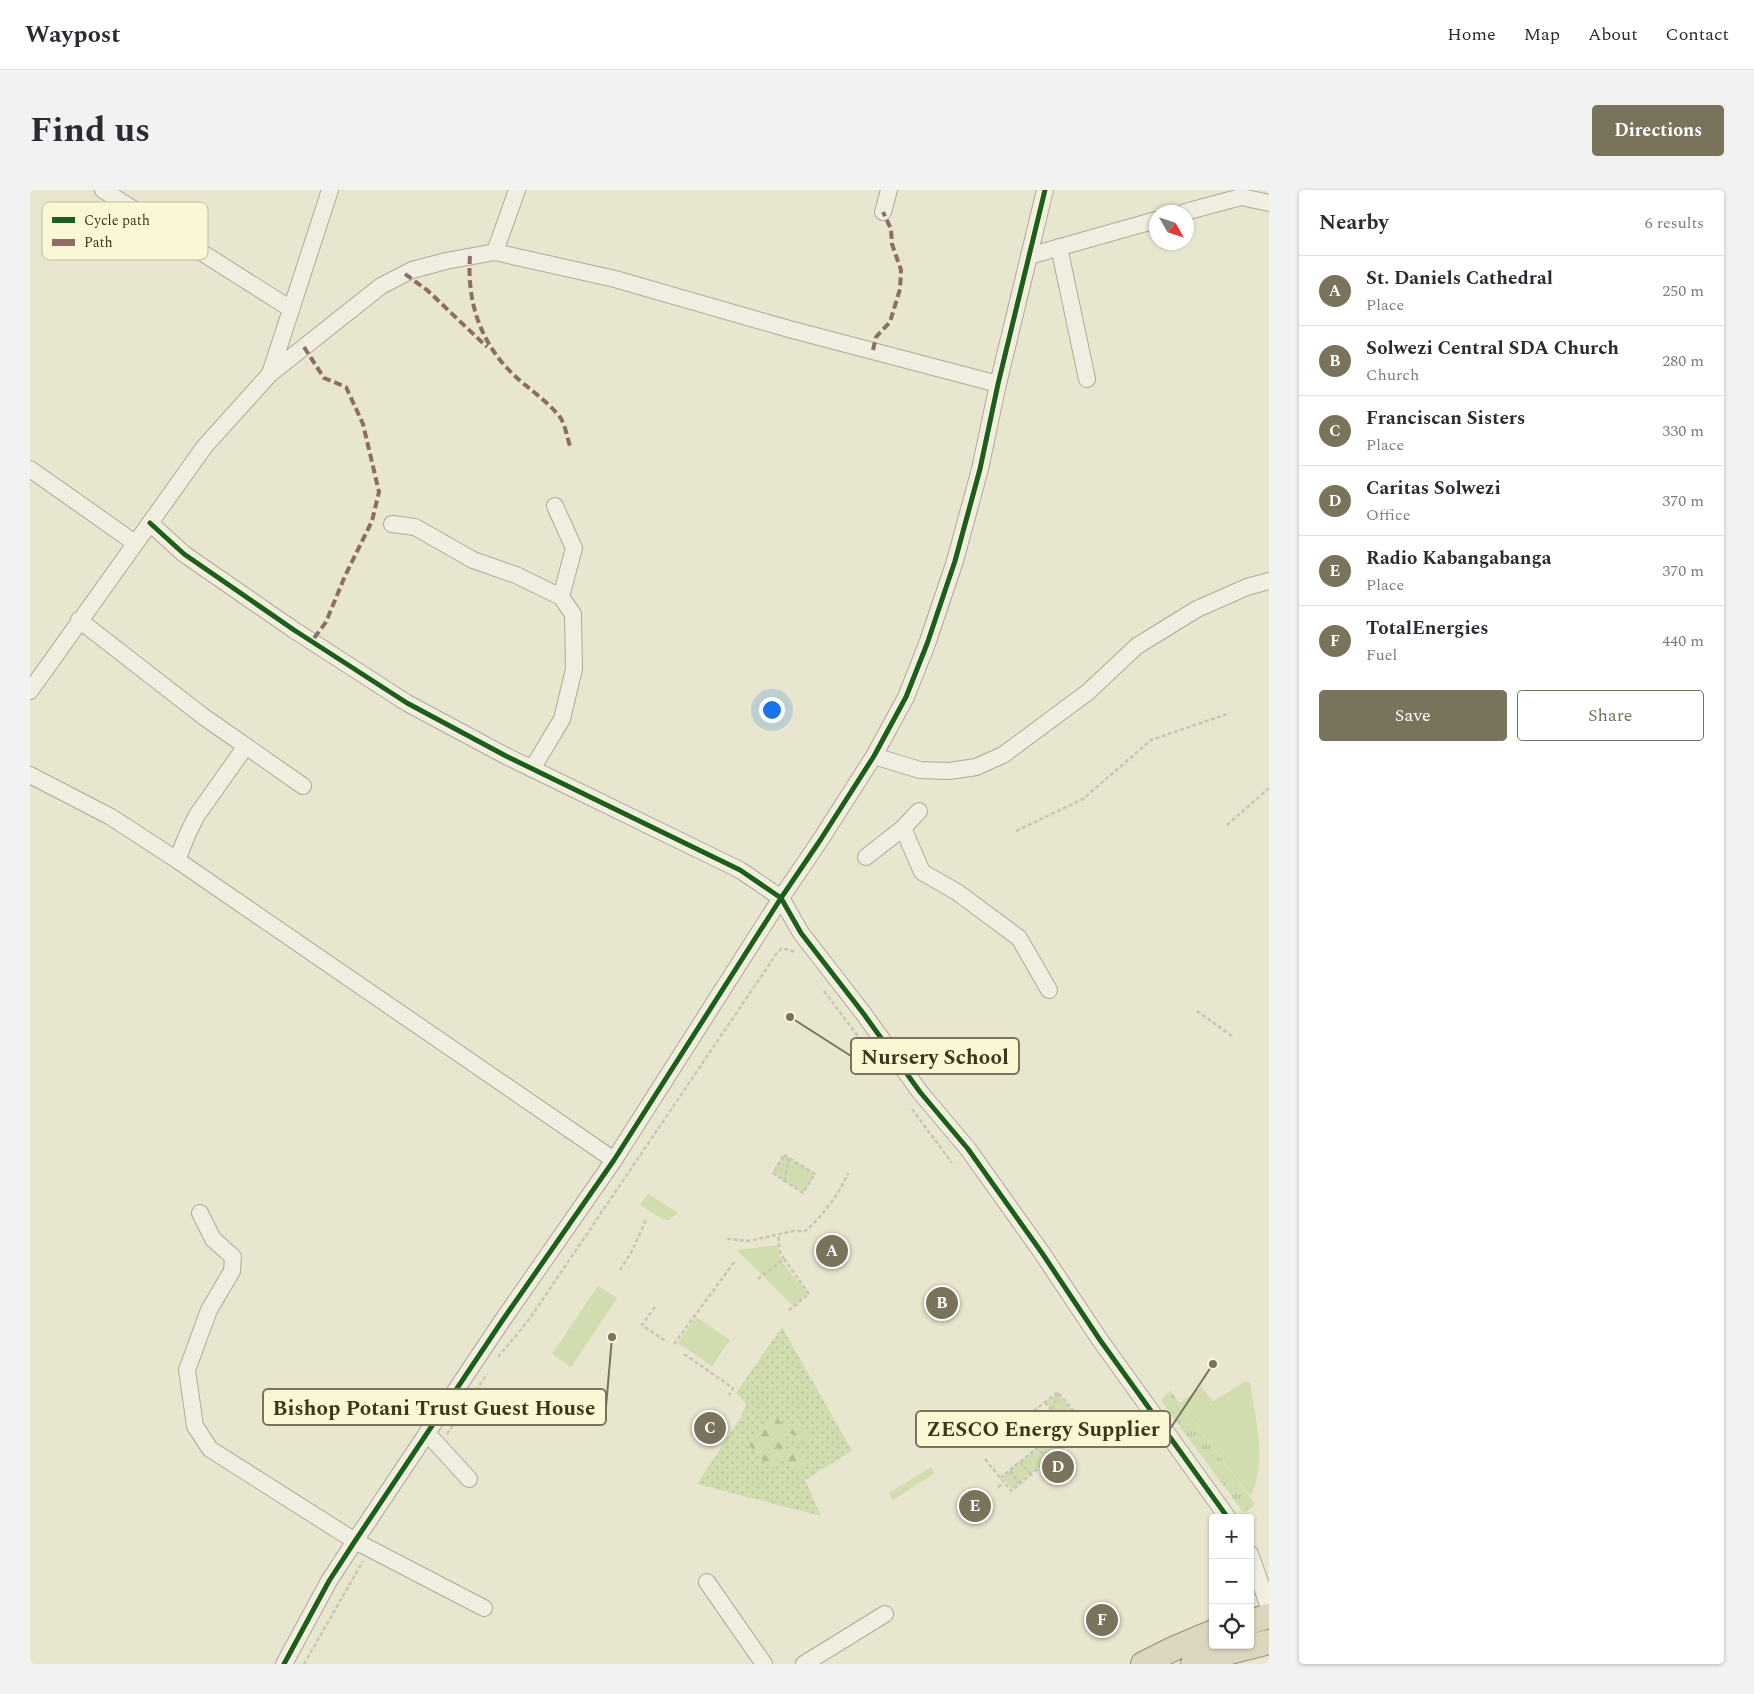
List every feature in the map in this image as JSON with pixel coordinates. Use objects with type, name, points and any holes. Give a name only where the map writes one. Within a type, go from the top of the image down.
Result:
[{"type":"highway","points":[[1254,1621],[1269,1616]]},
{"type":"highway","points":[[1143,1664],[1209,1634]]},
{"type":"highway","points":[[1193,1664],[1267,1637]]},
{"type":"street","points":[[103,190],[122,202]]},
{"type":"street","points":[[270,374],[330,190]]},
{"type":"street","points":[[495,252],[517,190]]},
{"type":"street","points":[[883,212],[889,190]]},
{"type":"street","points":[[284,1664],[330,1581],[355,1541],[502,1321],[614,1160],[780,898],[821,839],[874,756],[906,697],[928,644],[955,561],[980,469],[998,384],[1045,190]]},
{"type":"street","points":[[1194,210],[1241,197],[1269,203]]},
{"type":"street","points":[[1029,256],[1149,222]]},
{"type":"street","points":[[1059,247],[1087,379]]},
{"type":"street","points":[[30,691],[205,446],[270,374],[381,286],[412,270],[446,261],[495,252],[615,280],[789,329],[998,384]]},
{"type":"street","points":[[208,256],[291,309]]},
{"type":"street","points":[[30,469],[135,543]]},
{"type":"street","points":[[555,506],[574,548],[561,597]]},
{"type":"street","points":[[150,523],[184,554],[294,630],[407,703],[532,769],[740,870],[780,898],[801,933],[863,1013],[920,1092],[968,1149],[1042,1252],[1100,1340],[1225,1514]]},
{"type":"street","points":[[392,524],[415,527],[473,560],[516,575],[561,597],[573,614],[574,669],[562,719],[532,769]]},
{"type":"street","points":[[874,756],[920,770],[949,771],[976,767],[1003,755],[1088,692],[1137,646],[1197,609],[1247,587],[1269,581]]},
{"type":"street","points":[[79,620],[204,717],[302,786]]},
{"type":"street","points":[[177,860],[198,815],[246,746]]},
{"type":"street","points":[[30,775],[111,818],[177,860],[614,1160]]},
{"type":"street","points":[[866,857],[903,828],[919,811]]},
{"type":"street","points":[[903,828],[922,872],[956,892],[1019,938],[1049,990]]},
{"type":"street","points":[[200,1213],[214,1239],[233,1257],[232,1271],[209,1310],[187,1370],[195,1426],[210,1449],[355,1541],[484,1608]]},
{"type":"street","points":[[427,1432],[469,1479]]},
{"type":"street","points":[[1252,1559],[1269,1607]]},
{"type":"street","points":[[707,1582],[764,1664]]},
{"type":"street","points":[[804,1664],[885,1614]]},
{"type":"path","points":[[1016,831],[1083,799],[1151,740],[1230,713]]},
{"type":"path","points":[[1227,825],[1269,788]]},
{"type":"path","points":[[496,1359],[528,1321],[777,953],[782,948],[795,951],[801,959]]},
{"type":"path","points":[[824,990],[882,1069]]},
{"type":"path","points":[[1197,1011],[1232,1036]]},
{"type":"path","points":[[912,1108],[952,1163]]},
{"type":"path","points":[[784,1155],[815,1174],[803,1192],[784,1181],[773,1173],[784,1155]]},
{"type":"path","points":[[784,1181],[789,1158]]},
{"type":"path","points":[[727,1240],[749,1241],[793,1231],[805,1231],[815,1223],[831,1202],[848,1173]]},
{"type":"path","points":[[620,1270],[632,1251],[647,1218]]},
{"type":"path","points":[[778,1234],[780,1252],[810,1294],[787,1312]]},
{"type":"path","points":[[758,1279],[784,1259]]},
{"type":"path","points":[[674,1344],[735,1261]]},
{"type":"path","points":[[656,1307],[642,1325],[668,1342]]},
{"type":"path","points":[[684,1354],[733,1388],[728,1395]]},
{"type":"path","points":[[439,1446],[491,1368]]},
{"type":"path","points":[[1031,1413],[1058,1392]]},
{"type":"path","points":[[1052,1412],[1058,1392]]},
{"type":"path","points":[[1058,1392],[1088,1428]]},
{"type":"path","points":[[1044,1402],[1064,1426],[1088,1428]]},
{"type":"path","points":[[1000,1478],[1064,1426]]},
{"type":"path","points":[[985,1459],[1011,1491],[1088,1428]]},
{"type":"path","points":[[1057,1432],[1067,1444]]},
{"type":"path","points":[[1032,1441],[1048,1460]]},
{"type":"path","points":[[1020,1462],[1031,1474]]},
{"type":"path","points":[[1010,1470],[1020,1483]]},
{"type":"path","points":[[998,1487],[1004,1483]]},
{"type":"path","points":[[304,1664],[370,1549]]},
{"type":"green space","points":[[784,1155],[815,1174],[803,1193],[773,1173]]},
{"type":"green space","points":[[648,1194],[678,1213],[669,1220],[664,1220],[640,1205]]},
{"type":"green space","points":[[777,1245],[784,1264],[808,1293],[793,1306],[737,1250]]},
{"type":"green space","points":[[598,1286],[617,1298],[571,1367],[552,1354]]},
{"type":"green space","points":[[696,1317],[730,1340],[712,1366],[678,1343]]},
{"type":"green space","points":[[782,1327],[852,1451],[805,1480],[821,1516],[697,1484],[741,1417],[746,1404],[736,1393]],"holes":[[[772,1416],[782,1424],[791,1424],[801,1440],[789,1433],[783,1439],[783,1451],[798,1457],[804,1463],[795,1470],[784,1459],[773,1466],[749,1445],[766,1426]]]},
{"type":"green space","points":[[1244,1382],[1250,1382],[1259,1441],[1258,1471],[1250,1496],[1180,1403],[1201,1387],[1213,1402]]},
{"type":"green space","points":[[1170,1390],[1255,1504],[1244,1513],[1161,1401]]},
{"type":"green space","points":[[1058,1393],[1086,1427],[1012,1489],[1002,1477],[1065,1426],[1046,1403]]},
{"type":"green space","points":[[772,1416],[782,1424],[803,1423],[810,1436],[807,1442],[789,1433],[783,1439],[784,1451],[796,1451],[798,1457],[805,1463],[801,1469],[795,1470],[784,1459],[773,1466],[766,1464],[758,1451],[753,1450],[749,1445],[766,1426]]},
{"type":"green space","points":[[931,1467],[935,1473],[893,1500],[889,1493]]},
{"type":"marked path","points":[[873,350],[876,337],[890,322],[900,289],[901,270],[892,244],[891,229],[883,212]]},
{"type":"marked path","points":[[470,256],[470,287],[476,316],[488,342],[512,374],[560,417],[570,446]]},
{"type":"marked path","points":[[405,274],[427,290],[487,347]]},
{"type":"marked path","points":[[304,347],[324,378],[346,387],[363,424],[379,492],[372,521],[345,576],[326,622],[312,641]]},
{"type":"cycle path","points":[[1045,190],[998,384],[980,469],[955,561],[927,644],[906,697],[874,756],[781,898],[801,933],[863,1013],[920,1092],[968,1149],[1042,1253],[1100,1340],[1225,1514]]},
{"type":"cycle path","points":[[150,523],[184,554],[294,630],[407,703],[506,756],[740,870],[781,898],[614,1160],[502,1321],[329,1581],[284,1664]]},
{"type":"place","name":"Nursery School","points":[[790,1017]]},
{"type":"place","name":"St. Daniels Cathedral","points":[[832,1251]]},
{"type":"place","name":"Solwezi Central SDA Church","points":[[942,1303]]},
{"type":"place","name":"Bishop Potani Trust Guest House","points":[[612,1337]]},
{"type":"place","name":"ZESCO Energy Supplier","points":[[1213,1364]]},
{"type":"place","name":"Franciscan Sisters","points":[[710,1428]]},
{"type":"place","name":"Caritas Solwezi","points":[[1058,1467]]},
{"type":"place","name":"Radio Kabangabanga","points":[[975,1506]]},
{"type":"place","name":"TotalEnergies","points":[[1102,1620]]}]
